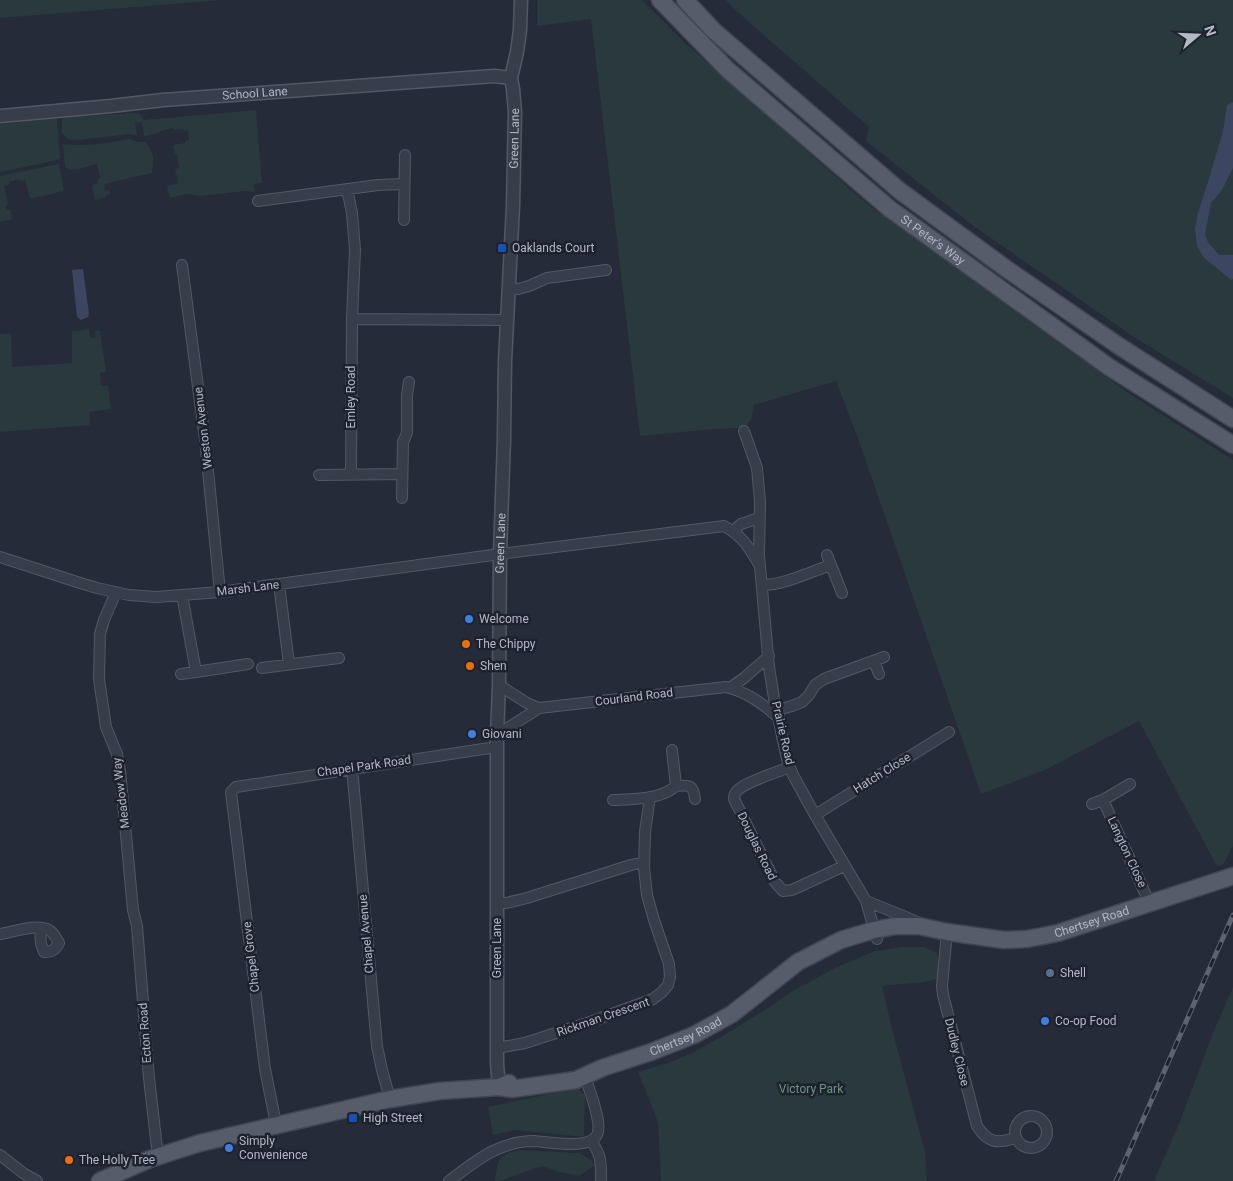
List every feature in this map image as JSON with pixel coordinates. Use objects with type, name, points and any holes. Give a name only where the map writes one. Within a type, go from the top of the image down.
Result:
[{"type":"main road","name":"St Peter's Way","points":[[660,0],[728,70],[890,209],[1109,366],[1233,445]]},
{"type":"main road","name":"St Peter's Way","points":[[685,0],[714,31],[900,191],[1008,270],[1095,330],[1233,418]]},
{"type":"main road","name":"Chertsey Road","points":[[499,1087],[512,1082],[574,1072],[586,1076],[612,1064],[651,1052],[694,1035],[732,1014],[777,979],[896,926],[919,926],[1004,940],[1028,939],[1058,933],[1233,876]]},
{"type":"main road","name":"Chertsey Road","points":[[875,935],[923,935],[947,932]]},
{"type":"main road","points":[[100,1181],[160,1156],[200,1143],[276,1124],[440,1091],[499,1087]]},
{"type":"street","name":"Green Lane","points":[[499,1087],[497,1064],[496,741],[499,685],[505,361],[512,215],[514,112],[511,78],[520,30],[521,0]]},
{"type":"street","name":"School Lane","points":[[0,116],[163,100],[362,85],[494,76],[511,78]]},
{"type":"street","points":[[404,220],[405,155]]},
{"type":"street","points":[[258,200],[378,185],[404,184]]},
{"type":"street","name":"Emley Road","points":[[347,189],[352,213],[355,250],[352,319],[351,475]]},
{"type":"street","name":"Weston Avenue","points":[[182,265],[205,440],[220,592]]},
{"type":"street","points":[[510,288],[518,289],[547,278],[606,270]]},
{"type":"street","points":[[352,319],[508,320]]},
{"type":"street","points":[[402,498],[403,442],[408,434],[407,404],[410,382]]},
{"type":"street","name":"Prairie Road","points":[[744,431],[757,468],[760,501],[760,566],[768,656],[787,759],[793,775],[815,815],[866,901],[875,935]]},
{"type":"street","points":[[319,475],[402,474]]},
{"type":"street","points":[[500,554],[716,526],[724,526],[733,531],[741,524],[759,518]]},
{"type":"street","name":"Prairie Road","points":[[733,531],[744,540],[760,566]]},
{"type":"street","name":"Marsh Lane","points":[[0,557],[77,582],[116,592],[149,597],[220,592],[500,554]]},
{"type":"street","points":[[762,585],[784,582],[829,560],[842,593]]},
{"type":"street","points":[[279,584],[289,664]]},
{"type":"street","name":"Meadow Way","points":[[116,592],[100,634],[99,679],[106,727],[117,754],[120,770],[133,910]]},
{"type":"street","points":[[182,595],[196,672]]},
{"type":"street","points":[[730,688],[768,656]]},
{"type":"street","points":[[262,668],[339,658]]},
{"type":"street","points":[[778,714],[802,702],[815,685],[824,679],[879,659],[879,674]]},
{"type":"street","points":[[182,674],[248,664]]},
{"type":"street","points":[[499,685],[527,703],[539,708]]},
{"type":"street","name":"Courland Road","points":[[496,741],[539,708],[726,687],[750,696],[778,714]]},
{"type":"street","name":"Hatch Close","points":[[815,815],[948,732]]},
{"type":"street","name":"Chapel Park Road","points":[[232,789],[496,741]]},
{"type":"street","points":[[672,750],[676,786]]},
{"type":"street","name":"Douglas Road","points":[[790,767],[738,789],[734,794],[734,799],[775,882],[783,891],[792,890],[844,866]]},
{"type":"street","name":"Chapel Avenue","points":[[352,768],[377,1046],[390,1100]]},
{"type":"street","name":"Langton Close","points":[[1092,804],[1103,800],[1130,784]]},
{"type":"street","points":[[613,800],[650,797],[676,786],[688,785],[694,791],[695,799]]},
{"type":"street","name":"Chapel Grove","points":[[232,789],[261,1041],[266,1078],[276,1124]]},
{"type":"street","name":"Rickman Crescent","points":[[497,1048],[525,1043],[653,999],[668,985],[670,964],[654,920],[648,895],[644,862],[645,832],[650,797]]},
{"type":"street","name":"Langton Close","points":[[1103,800],[1150,904]]},
{"type":"street","points":[[496,903],[506,903],[527,898],[644,862]]},
{"type":"street","points":[[866,901],[915,921],[919,926]]},
{"type":"street","name":"Ecton Road","points":[[133,910],[138,926],[150,1088],[157,1148],[160,1156]]},
{"type":"street","points":[[0,934],[36,927],[40,928]]},
{"type":"street","name":"Dudley Close","points":[[947,932],[942,986],[976,1126],[987,1138],[994,1141],[1002,1142],[1015,1138]]},
{"type":"street","points":[[449,1181],[495,1149],[512,1143],[533,1141],[583,1144],[592,1141],[598,1131],[598,1117],[586,1076]]},
{"type":"street","points":[[592,1141],[600,1158],[601,1181]]},
{"type":"street","points":[[0,1155],[37,1181]]},
{"type":"green space","points":[[0,0],[222,0],[0,18]]},
{"type":"green space","points":[[537,0],[642,0],[684,42],[866,203],[1127,392],[1233,460],[1233,846],[1223,865],[1217,866],[1139,721],[1045,770],[981,794],[859,441],[836,381],[754,405],[751,420],[746,425],[738,428],[640,436],[591,19],[537,26]]},
{"type":"green space","points":[[726,0],[1233,0],[1233,398],[1134,337],[972,225],[866,141],[869,127]]},
{"type":"green space","points":[[256,110],[262,183],[254,184],[255,192],[246,191],[201,196],[186,194],[170,198],[167,186],[178,183],[175,169],[179,168],[177,154],[175,154],[173,145],[185,143],[189,140],[188,130],[174,130],[173,128],[144,136],[142,122],[135,123],[137,136],[130,134],[78,140],[68,139],[62,133],[62,117],[139,113],[144,120]]},
{"type":"green space","points":[[57,118],[60,159],[0,172],[0,124]]},
{"type":"green space","points":[[129,139],[137,142],[146,142],[153,156],[152,173],[104,184],[105,191],[109,190],[110,194],[106,195],[106,197],[95,200],[92,185],[98,183],[97,179],[100,178],[97,164],[75,170],[69,170],[65,167],[63,144],[88,145]]},
{"type":"green space","points":[[59,164],[64,191],[30,199],[25,180],[20,181],[19,179],[9,182],[10,184],[4,186],[8,203],[5,207],[7,210],[10,209],[12,219],[0,222],[0,176]]},
{"type":"green space","points":[[89,328],[90,338],[96,337],[95,331],[100,331],[106,372],[100,373],[101,386],[108,386],[111,409],[89,412],[90,425],[0,432],[0,334],[11,333],[12,367],[72,363],[72,331]]},
{"type":"green space","name":"Victory Park","points":[[902,947],[924,947],[937,953],[939,965],[937,979],[882,986],[925,1152],[927,1181],[661,1181],[658,1123],[638,1072],[668,1063],[694,1052],[765,1010],[791,992],[835,968],[875,951]]},
{"type":"green space","points":[[1233,987],[1233,1181],[1154,1181],[1181,1119],[1212,1035]]},
{"type":"green space","points":[[577,1088],[585,1095],[584,1137],[515,1130],[493,1135],[488,1107]]},
{"type":"green space","points":[[519,1150],[580,1153],[592,1161],[594,1166],[579,1176],[542,1166],[495,1181],[500,1160],[506,1154]]},
{"type":"water","points":[[1233,102],[1233,168],[1222,190],[1211,203],[1205,235],[1208,242],[1219,255],[1233,255],[1233,279],[1231,280],[1204,258],[1197,246],[1195,229],[1198,213],[1223,131],[1227,105]]},
{"type":"water","points":[[83,269],[89,314],[88,317],[81,320],[77,317],[72,270]]},
{"type":"railway","points":[[1116,1181],[1233,915]]},
{"type":"place","name":"Oaklands Court","points":[[502,248]]},
{"type":"place","name":"Welcome","points":[[469,619]]},
{"type":"place","name":"The Chippy","points":[[466,644]]},
{"type":"place","name":"Shen","points":[[470,666]]},
{"type":"place","name":"Giovani","points":[[472,734]]},
{"type":"place","name":"Shell","points":[[1050,973]]},
{"type":"place","name":"Co-op Food","points":[[1045,1021]]},
{"type":"place","name":"High Street","points":[[353,1118]]},
{"type":"place","name":"Simply Convenience","points":[[229,1148]]},
{"type":"place","name":"The Holly Tree","points":[[69,1160]]}]
